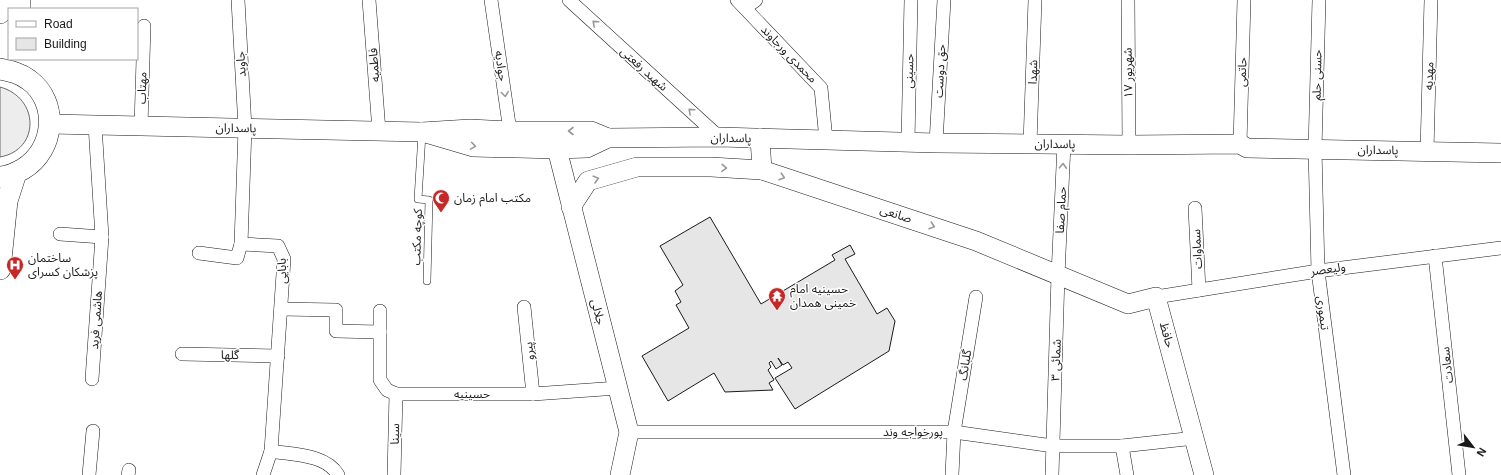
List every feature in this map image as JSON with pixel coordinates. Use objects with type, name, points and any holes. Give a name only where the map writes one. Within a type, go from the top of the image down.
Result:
[{"type":"main road","points":[[0,13],[1,0]]},
{"type":"main road","points":[[25,60],[29,80]]},
{"type":"main road","points":[[0,69],[14,72],[29,80],[41,92],[48,108],[50,124],[47,140],[40,154],[30,165],[8,175],[7,201],[0,269]]},
{"type":"main road","name":"پاسداران","points":[[50,124],[422,132],[470,129],[510,131],[592,131],[608,138],[760,138],[908,141],[936,143],[1129,145],[1240,144],[1247,148],[1501,153]]},
{"type":"main road","name":"پاسداران","points":[[422,132],[473,147],[556,149],[587,148],[608,138]]},
{"type":"main road","points":[[760,138],[762,170]]},
{"type":"main road","name":"جلالی","points":[[556,149],[629,432],[620,475]]},
{"type":"main road","name":"صانعی","points":[[571,207],[588,181],[637,167],[711,167],[762,170],[976,241],[1058,275]]},
{"type":"main road","points":[[1058,275],[1128,304],[1156,297]]},
{"type":"main road","name":"حافظ","points":[[1156,297],[1204,475]]},
{"type":"street","name":"جاوید","points":[[238,0],[245,128]]},
{"type":"street","name":"فاطمیه","points":[[369,0],[379,131]]},
{"type":"street","name":"جوادیه","points":[[491,0],[510,131]]},
{"type":"street","name":"شهید رفعتی","points":[[569,0],[719,138]]},
{"type":"street","points":[[741,4],[756,0]]},
{"type":"street","name":"حسینی","points":[[908,141],[911,0]]},
{"type":"street","name":"حق دوست","points":[[936,143],[944,0]]},
{"type":"street","name":"شهدا","points":[[1030,144],[1035,0]]},
{"type":"street","name":"۱۷ شهریور","points":[[1128,0],[1129,145]]},
{"type":"street","name":"حاتمی","points":[[1240,144],[1244,0]]},
{"type":"street","name":"حسنی حلم","points":[[1316,149],[1319,0]]},
{"type":"street","name":"مهدیه","points":[[1426,151],[1431,0]]},
{"type":"street","name":"محمدی ورجاوند","points":[[741,4],[821,88],[826,140]]},
{"type":"street","name":"مهتاب","points":[[141,126],[144,26]]},
{"type":"street","name":"هاشمی فرید","points":[[92,379],[102,237],[95,125]]},
{"type":"street","points":[[199,253],[237,258],[240,244],[245,128]]},
{"type":"street","name":"حمام صفا","points":[[1058,275],[1064,144]]},
{"type":"street","name":"تیموری","points":[[1316,149],[1318,270],[1344,475]]},
{"type":"street","name":"سماوات","points":[[1195,208],[1199,290]]},
{"type":"street","points":[[60,234],[102,237]]},
{"type":"street","name":"بابایی","points":[[240,244],[278,246],[284,259],[272,451],[263,475]]},
{"type":"street","name":"ولیعصر","points":[[1156,297],[1318,270],[1501,248]]},
{"type":"street","name":"سعادت","points":[[1435,256],[1459,475]]},
{"type":"street","name":"شمائی ۳","points":[[1052,475],[1058,275]]},
{"type":"street","name":"گلبانگ","points":[[952,475],[954,432],[976,297]]},
{"type":"street","name":"پیرو","points":[[524,307],[533,394]]},
{"type":"street","points":[[281,309],[336,310],[336,331],[380,332]]},
{"type":"street","points":[[380,311],[380,380],[387,390],[396,394]]},
{"type":"street","name":"گلها","points":[[182,354],[278,356]]},
{"type":"street","name":"حسینیه","points":[[396,394],[533,394],[618,388]]},
{"type":"street","name":"سینا","points":[[394,475],[396,394]]},
{"type":"street","points":[[90,475],[93,431]]},
{"type":"street","name":"پورخواجه وند","points":[[629,432],[954,432],[1053,446],[1122,446],[1195,438]]},
{"type":"street","points":[[1122,446],[1127,475]]},
{"type":"street","points":[[272,451],[319,459],[335,470],[338,475]]},
{"type":"lane","name":"کوچه مکتب","points":[[422,132],[418,199],[429,200],[427,280]]},
{"type":"shaded area","points":[[0,87],[13,93],[22,102],[28,112],[30,124],[28,135],[22,145],[13,152],[0,157]]},
{"type":"building","name":"حسینیه امام خمینی همدان","points":[[710,217],[761,304],[835,260],[832,255],[850,245],[855,254],[845,259],[877,314],[887,308],[895,321],[889,351],[795,409],[775,378],[792,368],[788,362],[783,365],[778,358],[782,365],[776,369],[771,361],[769,363],[771,367],[768,370],[774,380],[769,383],[773,390],[725,392],[714,373],[668,401],[642,356],[689,328],[676,305],[681,302],[675,291],[683,285],[660,246]]},
{"type":"place","name":"مکتب امام زمان","points":[[441,213]]},
{"type":"place","name":"ساختمان پزشکان کسرای","points":[[15,280]]},
{"type":"place","name":"حسینیه امام خمینی همدان","points":[[777,311]]}]
